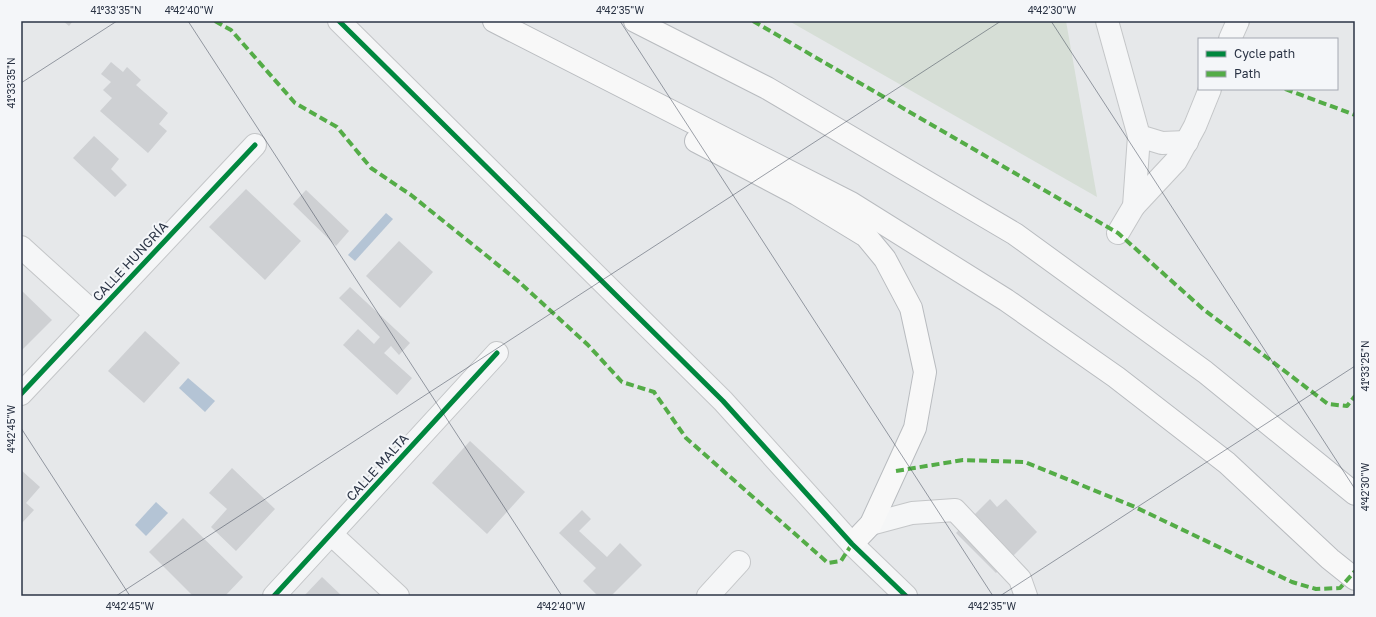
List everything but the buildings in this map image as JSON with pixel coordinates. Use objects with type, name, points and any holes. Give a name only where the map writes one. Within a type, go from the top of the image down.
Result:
[{"type":"highway","points":[[476,21],[542,61],[797,194],[866,236],[885,259],[911,308],[925,372],[916,428],[871,524],[852,544]]},
{"type":"highway","points":[[494,21],[851,203],[1006,300],[1116,377],[1227,463],[1330,559],[1355,579]]},
{"type":"highway","points":[[635,21],[767,88],[1015,234],[1204,372],[1355,494]]},
{"type":"street","points":[[340,21],[723,401],[852,544],[906,596]]},
{"type":"street","points":[[1106,21],[1139,136],[1134,206]]},
{"type":"street","points":[[1230,38],[1238,21]]},
{"type":"street","points":[[1118,233],[1134,206],[1176,161],[1187,142],[1210,90]]},
{"type":"street","points":[[1139,136],[1162,143],[1187,142]]},
{"type":"street","name":"CALLE HUNGRÍA","points":[[21,394],[255,145]]},
{"type":"street","points":[[21,247],[95,314]]},
{"type":"street","name":"CALLE MALTA","points":[[274,596],[497,353]]},
{"type":"street","points":[[871,524],[912,513],[955,510],[1020,579],[1026,596]]},
{"type":"street","points":[[331,534],[398,596]]},
{"type":"street","points":[[708,596],[739,562]]},
{"type":"shaded area","points":[[789,21],[1066,21],[1097,197]]},
{"type":"water","points":[[386,213],[393,219],[355,261],[348,255]]},
{"type":"water","points":[[188,378],[215,401],[205,412],[179,388]]},
{"type":"water","points":[[156,502],[168,513],[146,536],[135,525]]},
{"type":"marked path","points":[[215,21],[231,30],[295,103],[337,127],[371,168],[411,195],[518,281],[588,345],[622,382],[654,392],[686,438],[828,563],[841,561],[852,544]]},
{"type":"marked path","points":[[753,21],[1118,233],[1203,309],[1328,404],[1347,406],[1355,396]]},
{"type":"marked path","points":[[1288,90],[1355,115]]},
{"type":"marked path","points":[[896,471],[963,460],[1025,462],[1135,507],[1292,582],[1316,589],[1340,588],[1355,571]]},
{"type":"cycle path","points":[[339,21],[723,401],[852,544],[906,596]]},
{"type":"cycle path","points":[[21,394],[255,145]]},
{"type":"cycle path","points":[[274,596],[497,353]]}]
